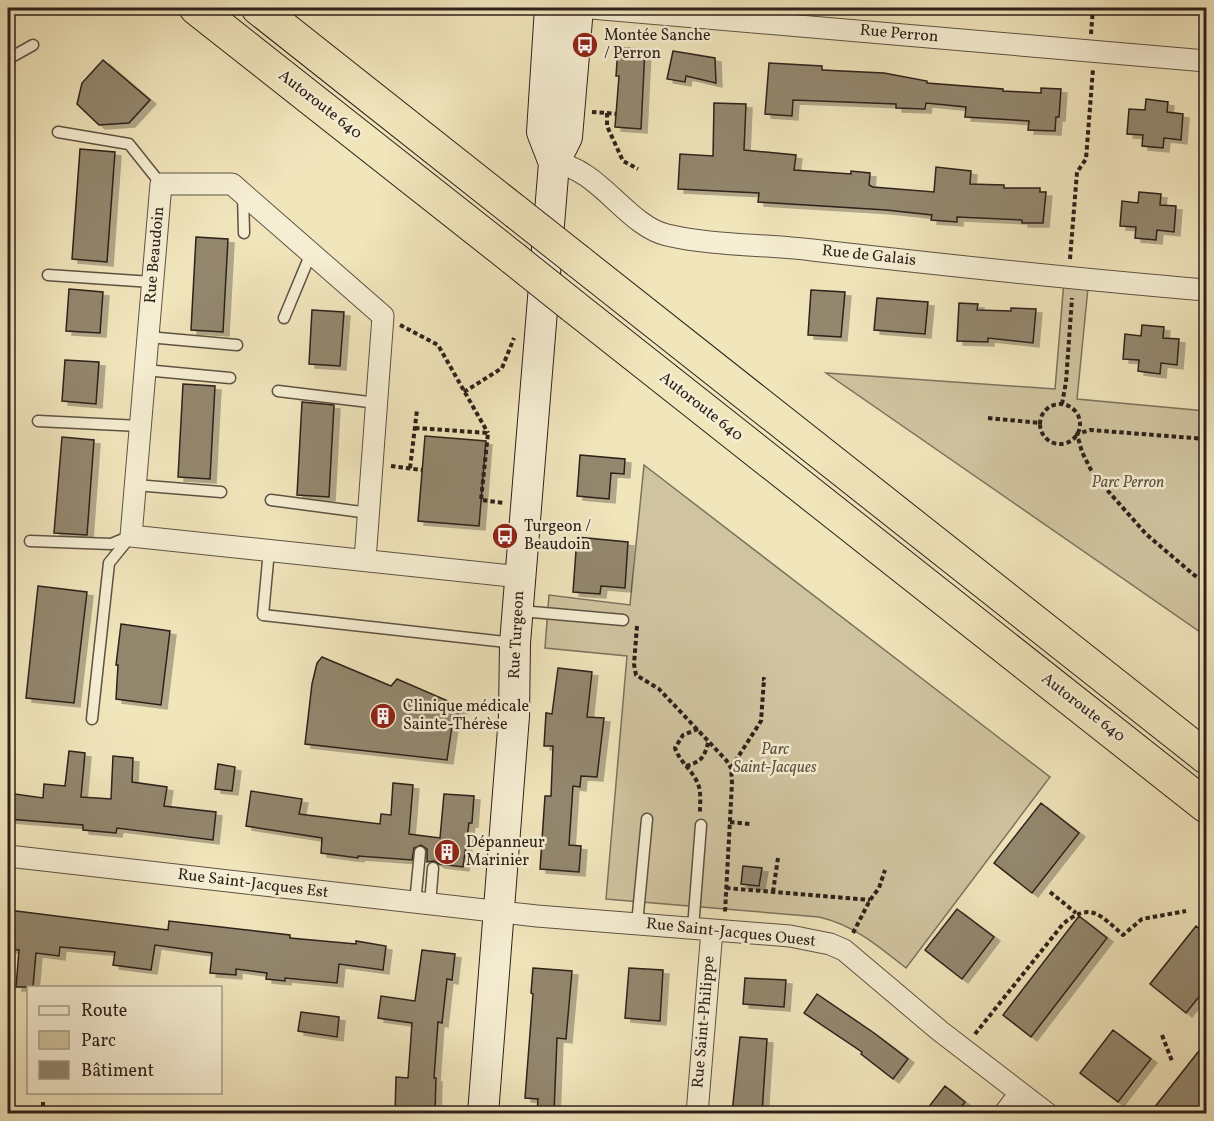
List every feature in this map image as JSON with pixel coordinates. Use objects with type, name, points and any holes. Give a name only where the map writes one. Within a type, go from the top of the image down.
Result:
[{"type":"highway","name":"Autoroute 640","points":[[196,8],[1206,806]]},
{"type":"highway","points":[[258,8],[1206,757]]},
{"type":"street","points":[[550,8],[542,132],[554,163]]},
{"type":"street","points":[[554,163],[567,137],[579,8]]},
{"type":"street","name":"Rue Perron","points":[[591,8],[1206,61]]},
{"type":"street","name":"Rue Turgeon","points":[[483,1113],[514,716],[515,643],[554,163]]},
{"type":"street","name":"Rue de Galais","points":[[554,163],[574,167],[650,227],[667,235],[1044,279],[1206,290]]},
{"type":"street","name":"Rue Beaudoin","points":[[131,536],[160,184],[232,184],[383,316]]},
{"type":"street","points":[[365,560],[383,316]]},
{"type":"street","points":[[131,536],[520,577]]},
{"type":"street","name":"Rue Saint-Jacques Est","points":[[8,856],[499,912]]},
{"type":"street","name":"Rue Saint-Jacques Ouest","points":[[499,912],[790,936],[830,944],[844,950],[1020,1093],[1048,1113]]},
{"type":"street","name":"Rue Saint-Philippe","points":[[697,1113],[702,929]]},
{"type":"street","points":[[1004,1113],[1020,1093]]},
{"type":"lane","points":[[8,59],[33,45]]},
{"type":"lane","points":[[58,132],[129,144],[160,184]]},
{"type":"lane","points":[[243,194],[244,233]]},
{"type":"lane","points":[[284,318],[311,253]]},
{"type":"lane","points":[[48,275],[152,282]]},
{"type":"lane","points":[[148,337],[237,345]]},
{"type":"lane","points":[[145,369],[230,378]]},
{"type":"lane","points":[[278,391],[377,403]]},
{"type":"lane","points":[[38,421],[140,426]]},
{"type":"lane","points":[[135,485],[221,492]]},
{"type":"lane","points":[[271,500],[369,513]]},
{"type":"lane","points":[[30,541],[111,544],[131,536]]},
{"type":"lane","points":[[92,720],[109,563],[131,536]]},
{"type":"lane","points":[[269,550],[262,615],[515,643]]},
{"type":"lane","points":[[518,610],[623,620]]},
{"type":"lane","points":[[637,924],[647,819]]},
{"type":"lane","points":[[700,825],[702,929]]},
{"type":"lane","points":[[420,852],[423,904]]},
{"type":"lane","points":[[423,904],[433,868]]},
{"type":"path","points":[[1090,40],[1093,8]]},
{"type":"path","points":[[1070,260],[1077,172],[1086,159],[1093,64]]},
{"type":"path","points":[[569,110],[616,114]]},
{"type":"path","points":[[607,113],[607,126],[623,161],[638,169]]},
{"type":"path","points":[[1062,404],[1066,382],[1072,296]]},
{"type":"path","points":[[383,316],[438,345],[488,433],[481,500],[508,503]]},
{"type":"path","points":[[464,392],[502,368],[515,336]]},
{"type":"path","points":[[1206,439],[1090,430],[1077,434],[1066,442],[1054,442],[1044,435],[1040,423],[1041,416],[1050,407],[1062,404],[1068,406],[1077,415],[1079,428],[1077,434],[1082,452],[1093,474],[1146,534],[1194,575],[1206,582]]},
{"type":"path","points":[[410,468],[417,410]]},
{"type":"path","points":[[988,418],[1040,423]]},
{"type":"path","points":[[415,428],[488,433]]},
{"type":"path","points":[[373,463],[422,470]]},
{"type":"path","points":[[638,620],[634,664],[636,675],[659,689],[709,740],[732,768]]},
{"type":"path","points":[[725,911],[732,768],[761,721],[764,679],[762,679]]},
{"type":"path","points":[[698,729],[682,735],[675,748],[679,759],[699,786],[700,825]]},
{"type":"path","points":[[686,766],[700,760],[705,754],[709,740]]},
{"type":"path","points":[[730,822],[750,824]]},
{"type":"path","points":[[773,892],[778,858]]},
{"type":"path","points":[[844,950],[870,900],[879,888],[885,870]]},
{"type":"path","points":[[726,888],[870,900]]},
{"type":"path","points":[[1050,892],[1076,914]]},
{"type":"path","points":[[964,1048],[1063,924],[1076,914],[1087,911],[1101,916],[1123,935],[1142,919],[1186,911]]},
{"type":"path","points":[[1162,1035],[1172,1061]]},
{"type":"path","points":[[43,1113],[44,1100]]},
{"type":"green space","name":"Parc Perron","points":[[1064,281],[1088,288],[1077,399],[1206,411],[1206,636],[826,373],[1055,389]]},
{"type":"green space","name":"Parc Saint-Jacques","points":[[644,465],[1050,777],[906,968],[855,931],[819,917],[606,899],[627,656],[545,648],[549,595],[630,605]]},
{"type":"building","points":[[618,48],[645,49],[641,129],[615,127],[619,76],[616,76]]},
{"type":"building","points":[[673,51],[715,58],[716,83],[686,76],[685,82],[667,79]]},
{"type":"building","points":[[103,60],[150,100],[129,123],[99,125],[77,104],[82,83]]},
{"type":"building","points":[[769,63],[822,66],[822,70],[884,73],[927,81],[927,83],[1003,89],[1003,91],[1041,93],[1041,88],[1061,89],[1059,117],[1056,117],[1055,131],[1028,130],[1029,121],[965,117],[966,107],[926,103],[925,109],[896,108],[896,104],[793,100],[792,116],[765,114]]},
{"type":"building","points":[[1146,99],[1168,102],[1167,112],[1183,114],[1181,140],[1164,138],[1163,148],[1142,146],[1143,135],[1127,134],[1129,109],[1145,110]]},
{"type":"building","points":[[714,103],[746,104],[744,150],[796,155],[794,170],[870,173],[869,185],[873,187],[934,192],[936,167],[971,171],[970,184],[1004,185],[1004,188],[1040,188],[1040,192],[1046,192],[1043,223],[957,217],[957,222],[931,220],[932,215],[886,210],[758,202],[759,193],[678,189],[680,154],[713,156]]},
{"type":"building","points":[[80,149],[115,152],[107,262],[72,259]]},
{"type":"building","points":[[1139,192],[1161,194],[1160,205],[1176,206],[1174,232],[1157,230],[1156,240],[1135,238],[1136,227],[1120,226],[1122,201],[1138,203]]},
{"type":"building","points":[[196,237],[228,239],[223,332],[191,330]]},
{"type":"building","points":[[69,289],[103,292],[100,333],[66,331]]},
{"type":"building","points":[[811,290],[845,292],[841,337],[808,335]]},
{"type":"building","points":[[877,298],[928,302],[925,334],[874,330]]},
{"type":"building","points":[[959,303],[978,304],[977,310],[1036,309],[1033,343],[988,338],[988,342],[957,341]]},
{"type":"building","points":[[312,310],[344,312],[340,366],[309,364]]},
{"type":"building","points":[[1142,325],[1164,327],[1163,338],[1179,339],[1177,365],[1161,363],[1160,374],[1138,371],[1139,360],[1123,359],[1125,334],[1141,336]]},
{"type":"building","points":[[65,360],[99,362],[96,404],[62,401]]},
{"type":"building","points":[[183,384],[215,386],[210,479],[178,477]]},
{"type":"building","points":[[302,402],[334,405],[329,497],[297,495]]},
{"type":"building","points":[[425,436],[486,441],[479,526],[418,521]]},
{"type":"building","points":[[62,437],[94,440],[87,535],[54,533]]},
{"type":"building","points":[[580,455],[625,459],[624,474],[611,473],[609,499],[577,496]]},
{"type":"building","points":[[577,537],[628,542],[625,588],[601,586],[600,594],[573,592]]},
{"type":"building","points":[[38,586],[87,592],[74,703],[26,698]]},
{"type":"building","points":[[121,624],[170,631],[161,705],[116,699],[118,665],[116,665]]},
{"type":"building","name":"Clinique médicale Sainte-Thérèse","points":[[322,657],[391,686],[397,679],[462,707],[452,726],[447,760],[305,744],[312,684],[317,663]]},
{"type":"building","points":[[558,668],[592,672],[587,717],[604,718],[597,777],[581,776],[580,787],[573,786],[569,845],[581,846],[579,872],[540,869],[545,796],[551,796],[553,746],[544,746],[546,713],[552,714]]},
{"type":"building","points":[[69,751],[85,753],[81,797],[111,799],[113,756],[133,758],[132,782],[167,787],[164,806],[216,812],[213,840],[117,828],[116,833],[83,830],[83,825],[8,819],[8,793],[43,798],[44,784],[65,786]]},
{"type":"building","points":[[218,764],[235,767],[232,791],[215,789]]},
{"type":"building","points":[[393,783],[413,785],[409,834],[440,838],[444,794],[474,796],[472,823],[469,823],[463,867],[439,864],[434,861],[427,862],[427,849],[421,845],[414,848],[412,860],[358,856],[358,858],[321,853],[322,838],[246,826],[251,791],[302,799],[299,814],[380,824],[381,814],[391,815]]},
{"type":"building","points":[[1041,803],[1079,833],[1032,893],[994,863]]},
{"type":"building","points":[[743,866],[762,868],[759,886],[741,884]]},
{"type":"building","points":[[957,909],[994,937],[962,979],[925,950]]},
{"type":"building","points":[[8,910],[168,930],[169,921],[290,935],[290,938],[356,944],[356,941],[386,946],[383,970],[339,964],[337,983],[285,978],[285,981],[266,979],[267,973],[236,969],[236,975],[210,973],[212,953],[155,945],[151,970],[113,965],[115,952],[60,947],[59,956],[36,953],[33,986],[27,987],[16,987],[19,950],[8,949]]},
{"type":"building","points":[[1079,916],[1107,938],[1031,1037],[1003,1015]]},
{"type":"building","points":[[1196,926],[1206,934],[1206,988],[1186,1013],[1150,984]]},
{"type":"building","points":[[422,950],[455,954],[452,980],[447,979],[442,1023],[438,1022],[434,1078],[436,1078],[435,1113],[395,1113],[396,1077],[408,1078],[412,1023],[378,1018],[381,996],[415,1001]]},
{"type":"building","points":[[533,968],[572,971],[566,1039],[557,1038],[554,1113],[537,1113],[538,1099],[525,1098]]},
{"type":"building","points":[[629,968],[663,970],[660,1021],[625,1018]]},
{"type":"building","points":[[745,978],[786,980],[784,1007],[743,1004]]},
{"type":"building","points":[[817,994],[908,1059],[893,1079],[861,1054],[862,1052],[804,1013]]},
{"type":"building","points":[[301,1012],[339,1017],[337,1037],[298,1031]]},
{"type":"building","points":[[1113,1030],[1151,1059],[1118,1102],[1080,1073]]},
{"type":"building","points":[[740,1037],[767,1039],[762,1113],[732,1113]]},
{"type":"building","points":[[1206,1042],[1206,1108],[1202,1113],[1150,1113]]},
{"type":"building","points":[[945,1086],[965,1102],[956,1113],[924,1113]]},
{"type":"place","name":"Montée Sanche / Perron","points":[[585,45]]},
{"type":"place","name":"Turgeon / Beaudoin","points":[[505,536]]},
{"type":"place","name":"Clinique médicale Sainte-Thérèse","points":[[383,716]]},
{"type":"place","name":"Dépanneur Marinier","points":[[447,852]]}]
